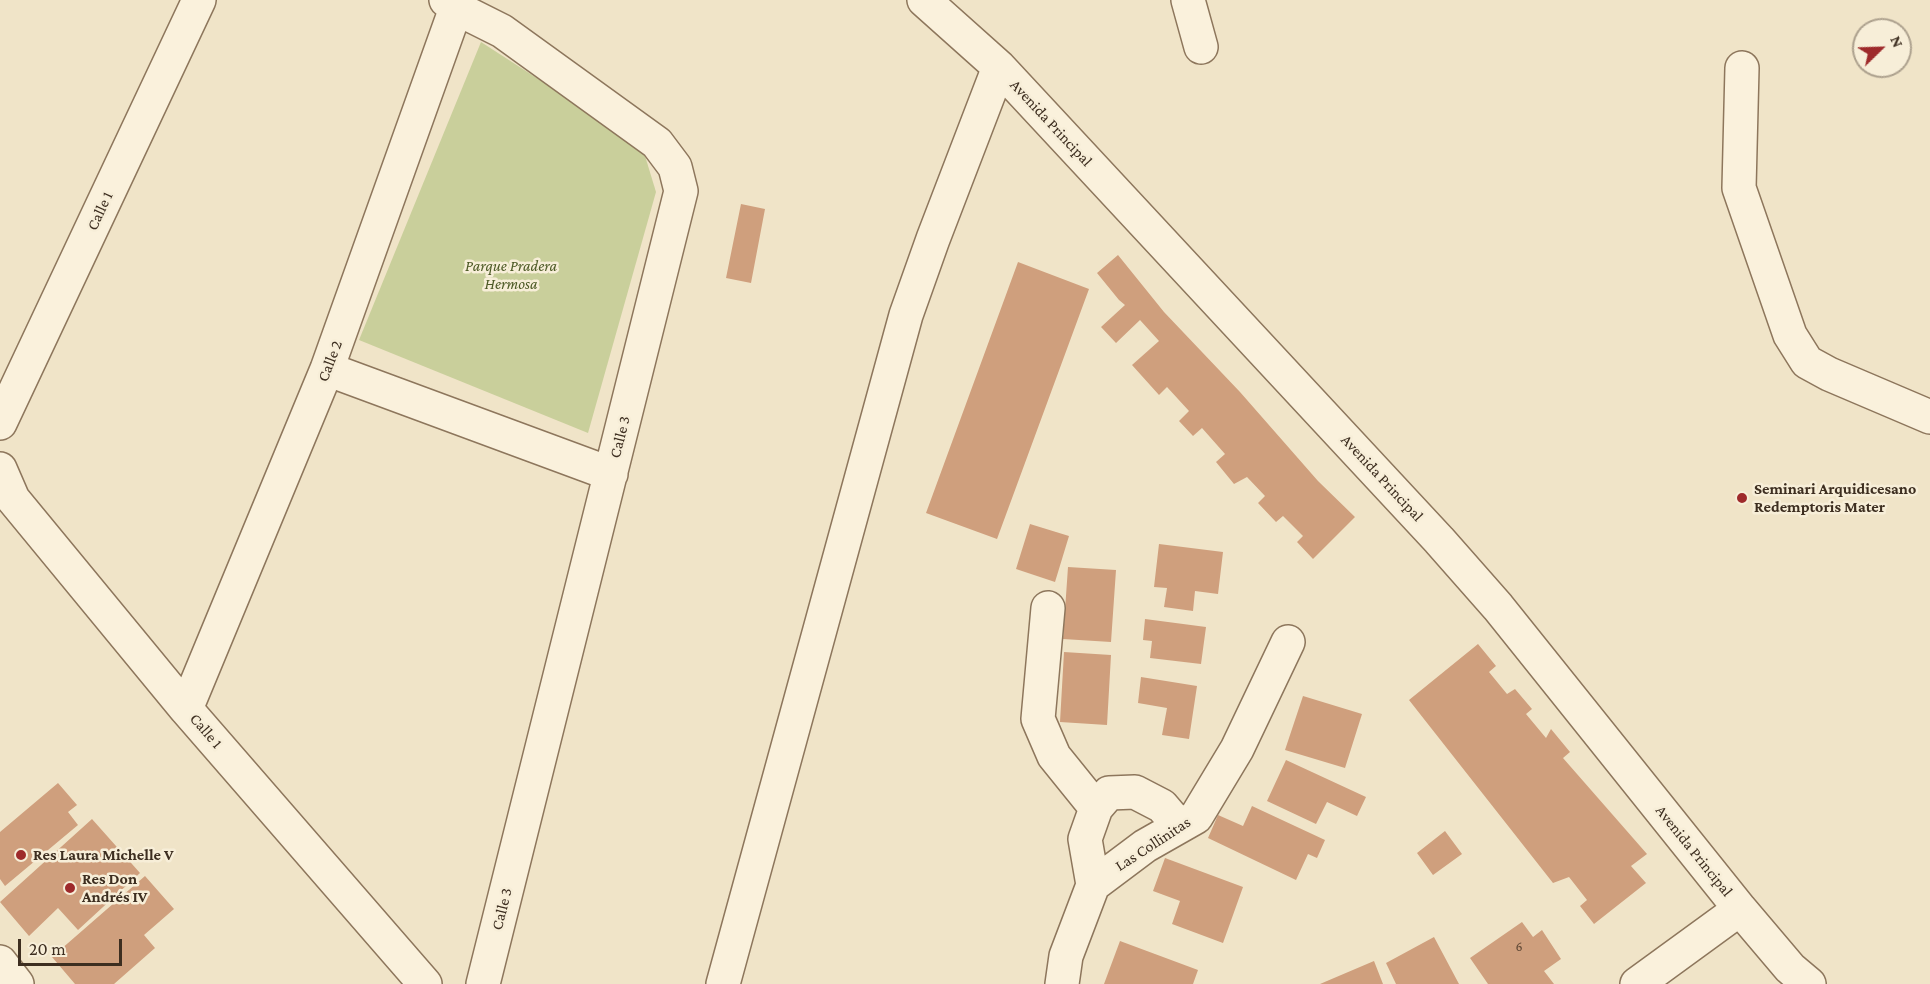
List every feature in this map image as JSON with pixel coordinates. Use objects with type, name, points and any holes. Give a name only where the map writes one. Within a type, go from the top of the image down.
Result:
[{"type":"street","name":"Calle 1","points":[[0,423],[199,0]]},
{"type":"street","name":"Avenida Principal","points":[[924,0],[955,11],[999,67],[1423,522],[1498,607],[1740,909],[1790,968],[1809,984]]},
{"type":"street","points":[[1188,0],[1201,47]]},
{"type":"street","name":"Calle 2","points":[[186,709],[327,369],[451,4]]},
{"type":"street","name":"Calle 3","points":[[451,4],[502,32],[657,143],[675,166],[681,191],[483,984]]},
{"type":"street","points":[[723,984],[906,315],[999,67]]},
{"type":"street","points":[[1742,68],[1739,188],[1790,335],[1807,362],[1829,374],[1930,417]]},
{"type":"street","points":[[327,369],[611,474]]},
{"type":"street","name":"Calle 1","points":[[0,469],[13,499],[186,709],[425,984]]},
{"type":"street","points":[[1048,608],[1038,719],[1054,756],[1096,808]]},
{"type":"street","name":"Las Collinitas","points":[[1094,885],[1145,846],[1196,817],[1237,749],[1288,642]]},
{"type":"street","points":[[1062,984],[1066,956],[1094,885],[1084,839],[1096,808],[1109,793],[1135,792],[1162,806],[1179,826]]},
{"type":"street","points":[[1637,984],[1740,909]]},
{"type":"street","points":[[0,962],[17,984]]},
{"type":"green space","name":"Parque Pradera Hermosa","points":[[481,42],[642,146],[656,192],[588,433],[359,340]]},
{"type":"building","points":[[741,204],[765,209],[751,283],[726,278]]},
{"type":"building","points":[[1118,255],[1164,312],[1240,392],[1318,481],[1355,517],[1313,559],[1297,542],[1303,536],[1283,516],[1276,522],[1258,503],[1265,496],[1247,477],[1234,484],[1216,462],[1225,454],[1202,428],[1193,436],[1179,421],[1189,411],[1167,387],[1159,395],[1132,365],[1159,341],[1140,320],[1116,343],[1101,327],[1125,305],[1097,273]]},
{"type":"building","points":[[1018,262],[1089,289],[997,539],[926,513]]},
{"type":"building","points":[[1030,524],[1069,536],[1055,582],[1016,569]]},
{"type":"building","points":[[1159,544],[1223,552],[1218,594],[1195,591],[1193,611],[1164,607],[1167,588],[1154,587]]},
{"type":"building","points":[[1068,567],[1116,570],[1111,642],[1063,639]]},
{"type":"building","points":[[1145,619],[1206,627],[1201,664],[1150,658],[1152,641],[1143,640]]},
{"type":"building","points":[[1478,644],[1496,666],[1489,672],[1507,694],[1515,689],[1532,709],[1526,714],[1546,738],[1551,729],[1570,752],[1563,758],[1647,854],[1631,866],[1646,883],[1594,924],[1580,906],[1587,900],[1569,877],[1553,883],[1409,700]]},
{"type":"building","points":[[1064,652],[1111,655],[1107,725],[1060,722]]},
{"type":"building","points":[[1141,677],[1197,686],[1189,739],[1162,735],[1167,708],[1138,703]]},
{"type":"building","points":[[1303,696],[1362,714],[1345,768],[1285,750]]},
{"type":"building","points":[[1286,760],[1366,797],[1357,816],[1327,802],[1316,824],[1267,801]]},
{"type":"building","name":"Res Laura Michelle V","points":[[58,783],[77,805],[68,812],[78,825],[5,886],[0,879],[0,832]]},
{"type":"building","points":[[1252,806],[1325,840],[1317,858],[1308,854],[1296,880],[1208,838],[1218,815],[1243,826]]},
{"type":"building","name":"Res Don Andrés IV","points":[[92,819],[140,873],[78,930],[58,908],[29,936],[0,902]]},
{"type":"building","points":[[1445,831],[1462,854],[1433,875],[1417,853]]},
{"type":"building","points":[[1165,858],[1243,887],[1223,943],[1172,924],[1180,901],[1153,891]]},
{"type":"building","points":[[145,876],[174,909],[144,935],[155,948],[114,984],[75,984],[52,957]]},
{"type":"building","points":[[1522,922],[1533,937],[1542,930],[1561,959],[1544,971],[1554,984],[1488,984],[1470,958]]},
{"type":"building","points":[[1434,937],[1459,984],[1396,984],[1386,963]]},
{"type":"building","points":[[1120,941],[1198,970],[1193,984],[1104,984]]},
{"type":"building","points":[[1374,961],[1383,984],[1320,984],[1327,981]]},
{"type":"place","name":"Seminari Arquidicesano Redemptoris Mater","points":[[1742,498]]},
{"type":"place","name":"Res Laura Michelle V","points":[[21,855]]},
{"type":"place","name":"Res Don Andrés IV","points":[[70,888]]}]
